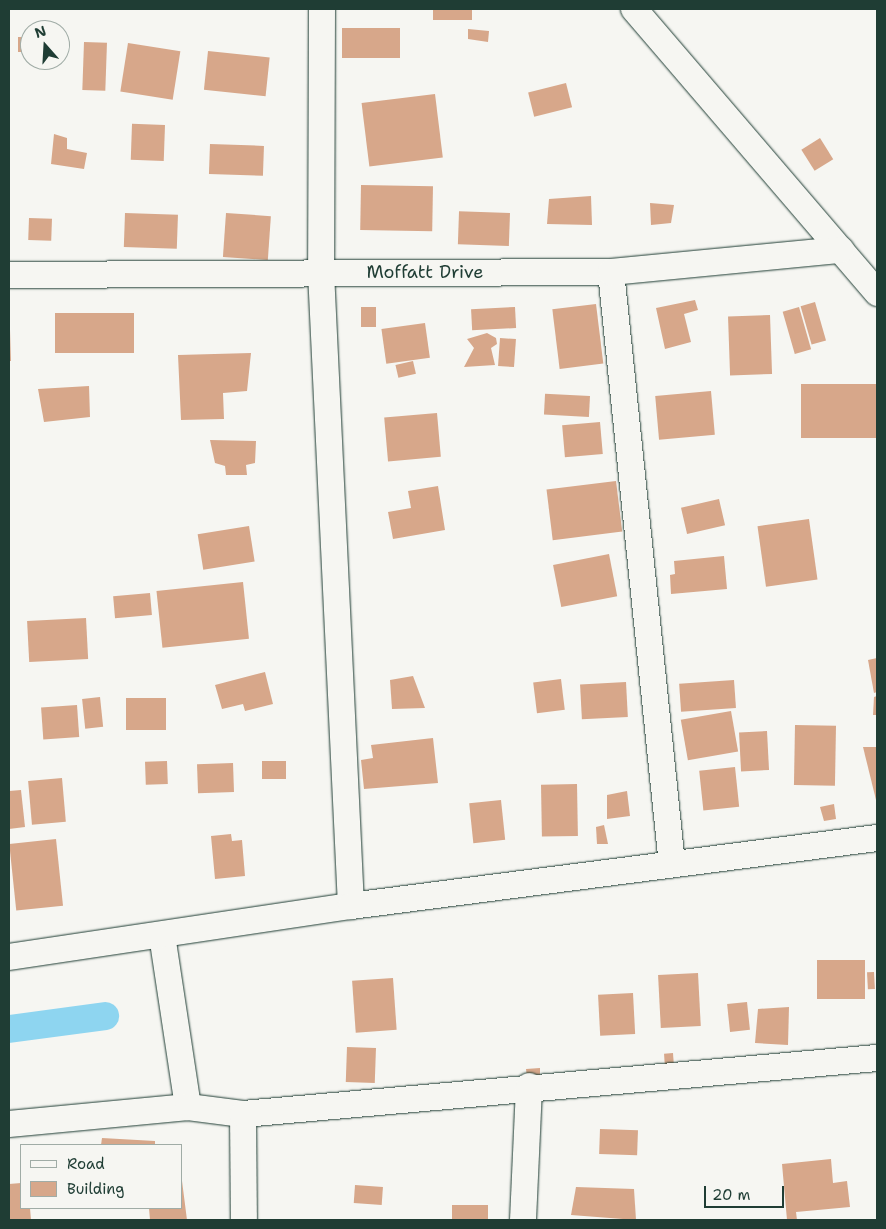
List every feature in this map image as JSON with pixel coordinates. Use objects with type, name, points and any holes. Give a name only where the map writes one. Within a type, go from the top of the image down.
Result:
[{"type":"street","points":[[322,9],[322,272],[351,906]]},
{"type":"street","points":[[634,9],[877,292]]},
{"type":"street","name":"Moffatt Drive","points":[[9,275],[611,272],[841,250]]},
{"type":"street","points":[[611,272],[672,864]]},
{"type":"street","points":[[9,957],[351,906],[877,838]]},
{"type":"street","points":[[162,934],[188,1107]]},
{"type":"street","points":[[9,1124],[188,1107],[243,1114],[529,1086],[877,1058]]},
{"type":"street","points":[[522,1220],[529,1086]]},
{"type":"street","points":[[243,1114],[244,1220]]},
{"type":"building","points":[[433,9],[472,9],[472,20],[433,20]]},
{"type":"building","points":[[342,28],[400,28],[400,58],[342,58]]},
{"type":"building","points":[[468,29],[489,31],[488,42],[468,39]]},
{"type":"building","points":[[18,37],[20,37],[20,52],[18,52]]},
{"type":"building","points":[[84,42],[107,43],[105,91],[82,90]]},
{"type":"building","points":[[128,43],[180,51],[173,100],[120,91]]},
{"type":"building","points":[[208,51],[270,57],[266,96],[204,90]]},
{"type":"building","points":[[566,83],[572,107],[534,117],[528,92]]},
{"type":"building","points":[[435,94],[443,158],[369,167],[362,103]]},
{"type":"building","points":[[132,124],[165,125],[164,161],[131,160]]},
{"type":"building","points":[[54,134],[67,138],[67,149],[87,153],[84,169],[51,164]]},
{"type":"building","points":[[820,138],[833,159],[815,171],[801,150]]},
{"type":"building","points":[[210,144],[264,146],[263,176],[209,174]]},
{"type":"building","points":[[361,185],[433,186],[432,231],[360,230]]},
{"type":"building","points":[[591,196],[592,225],[547,224],[549,199]]},
{"type":"building","points":[[650,203],[674,205],[671,223],[651,225]]},
{"type":"building","points":[[459,211],[510,213],[509,246],[458,244]]},
{"type":"building","points":[[125,213],[178,215],[177,249],[124,247]]},
{"type":"building","points":[[226,213],[271,216],[268,260],[223,257]]},
{"type":"building","points":[[29,218],[52,219],[51,241],[28,240]]},
{"type":"building","points":[[695,300],[698,310],[684,314],[691,342],[665,349],[656,308]]},
{"type":"building","points":[[815,302],[826,340],[812,345],[801,306]]},
{"type":"building","points":[[596,304],[603,364],[560,369],[552,309]]},
{"type":"building","points":[[361,307],[376,307],[376,327],[361,327]]},
{"type":"building","points":[[515,307],[516,328],[472,330],[471,309]]},
{"type":"building","points":[[799,307],[811,349],[795,354],[783,312]]},
{"type":"building","points":[[55,313],[134,313],[134,353],[55,353]]},
{"type":"building","points":[[770,315],[772,374],[730,375],[728,316]]},
{"type":"building","points":[[425,323],[430,358],[386,364],[381,329]]},
{"type":"building","points":[[10,330],[11,361],[9,361]]},
{"type":"building","points":[[487,333],[496,338],[497,344],[491,348],[495,365],[464,367],[474,348],[467,339]]},
{"type":"building","points":[[500,338],[516,339],[514,367],[498,366]]},
{"type":"building","points":[[251,353],[247,391],[223,393],[224,419],[181,420],[178,355]]},
{"type":"building","points":[[413,361],[416,374],[398,378],[395,365]]},
{"type":"building","points":[[801,384],[877,384],[877,438],[801,438]]},
{"type":"building","points":[[89,386],[90,417],[44,422],[38,389]]},
{"type":"building","points":[[711,391],[715,435],[659,440],[655,396]]},
{"type":"building","points":[[545,394],[590,396],[589,417],[544,415]]},
{"type":"building","points":[[437,413],[441,457],[388,461],[384,418]]},
{"type":"building","points":[[600,422],[603,454],[565,457],[562,425]]},
{"type":"building","points":[[210,440],[256,441],[255,463],[246,465],[247,475],[226,475],[225,466],[215,463]]},
{"type":"building","points":[[616,481],[622,532],[553,540],[547,490]]},
{"type":"building","points":[[438,486],[445,530],[393,539],[388,512],[411,508],[408,491]]},
{"type":"building","points":[[719,499],[725,525],[687,534],[681,508]]},
{"type":"building","points":[[809,519],[817,579],[766,587],[758,526]]},
{"type":"building","points":[[249,526],[255,562],[203,570],[198,534]]},
{"type":"building","points":[[609,554],[617,596],[561,607],[553,565]]},
{"type":"building","points":[[724,556],[727,589],[671,594],[670,575],[675,574],[674,561]]},
{"type":"building","points":[[243,582],[249,639],[162,648],[156,591]]},
{"type":"building","points":[[150,593],[152,615],[115,618],[113,596]]},
{"type":"building","points":[[86,618],[88,659],[29,662],[27,621]]},
{"type":"building","points":[[877,658],[877,692],[874,693],[868,660]]},
{"type":"building","points":[[265,672],[273,704],[245,711],[243,704],[222,709],[215,685]]},
{"type":"building","points":[[413,676],[425,708],[392,709],[390,680]]},
{"type":"building","points":[[561,679],[565,710],[537,713],[533,682]]},
{"type":"building","points":[[734,680],[736,708],[681,712],[679,684]]},
{"type":"building","points":[[626,682],[628,717],[582,719],[580,684]]},
{"type":"building","points":[[877,696],[877,715],[873,715],[874,697]]},
{"type":"building","points":[[100,697],[103,727],[85,729],[82,699]]},
{"type":"building","points":[[126,698],[166,698],[166,730],[126,730]]},
{"type":"building","points":[[77,705],[79,737],[43,739],[41,708]]},
{"type":"building","points":[[731,711],[738,751],[688,760],[681,720]]},
{"type":"building","points":[[795,725],[836,726],[835,786],[794,785]]},
{"type":"building","points":[[767,731],[769,770],[741,771],[739,732]]},
{"type":"building","points":[[433,738],[438,783],[364,789],[361,760],[373,758],[371,745]]},
{"type":"building","points":[[863,747],[877,747],[877,804]]},
{"type":"building","points":[[167,761],[168,784],[146,785],[145,762]]},
{"type":"building","points":[[262,761],[286,761],[286,779],[262,779]]},
{"type":"building","points":[[233,763],[234,792],[198,793],[197,764]]},
{"type":"building","points":[[735,767],[739,807],[703,811],[699,771]]},
{"type":"building","points":[[62,778],[66,822],[32,825],[28,781]]},
{"type":"building","points":[[577,784],[578,836],[542,837],[541,785]]},
{"type":"building","points":[[21,790],[25,827],[9,829],[9,791]]},
{"type":"building","points":[[627,791],[630,816],[607,819],[607,795]]},
{"type":"building","points":[[501,800],[505,840],[473,843],[469,803]]},
{"type":"building","points":[[834,804],[836,819],[824,821],[820,807]]},
{"type":"building","points":[[604,825],[608,844],[597,844],[596,827]]},
{"type":"building","points":[[231,834],[232,841],[242,840],[245,876],[215,879],[211,836]]},
{"type":"building","points":[[56,839],[63,906],[16,911],[9,844]]},
{"type":"building","points":[[817,960],[865,960],[865,999],[817,999]]},
{"type":"building","points":[[867,972],[874,972],[875,989],[868,989]]},
{"type":"building","points":[[698,973],[701,1026],[661,1028],[658,975]]},
{"type":"building","points":[[393,978],[397,1030],[356,1033],[352,981]]},
{"type":"building","points":[[633,993],[635,1034],[600,1036],[598,995]]},
{"type":"building","points":[[747,1002],[750,1030],[730,1032],[727,1004]]},
{"type":"building","points":[[789,1007],[788,1045],[755,1043],[758,1009]]},
{"type":"building","points":[[347,1047],[376,1048],[375,1083],[346,1082]]},
{"type":"building","points":[[673,1053],[674,1069],[665,1070],[664,1054]]},
{"type":"building","points":[[540,1068],[540,1079],[527,1078],[526,1069]]},
{"type":"building","points":[[600,1129],[638,1130],[637,1155],[599,1154]]},
{"type":"building","points":[[102,1138],[155,1141],[155,1144],[101,1144]]},
{"type":"building","points":[[831,1159],[833,1183],[847,1181],[850,1207],[796,1212],[797,1220],[787,1220],[782,1164]]},
{"type":"building","points":[[182,1181],[187,1220],[150,1220],[149,1209],[182,1209]]},
{"type":"building","points":[[20,1183],[20,1209],[30,1209],[31,1220],[9,1220],[9,1184]]},
{"type":"building","points":[[355,1185],[383,1187],[382,1205],[354,1203]]},
{"type":"building","points":[[576,1187],[634,1189],[636,1220],[571,1215]]},
{"type":"building","points":[[452,1205],[488,1205],[488,1220],[452,1220]]},
{"type":"waterway","points":[[9,1029],[105,1016]]}]
